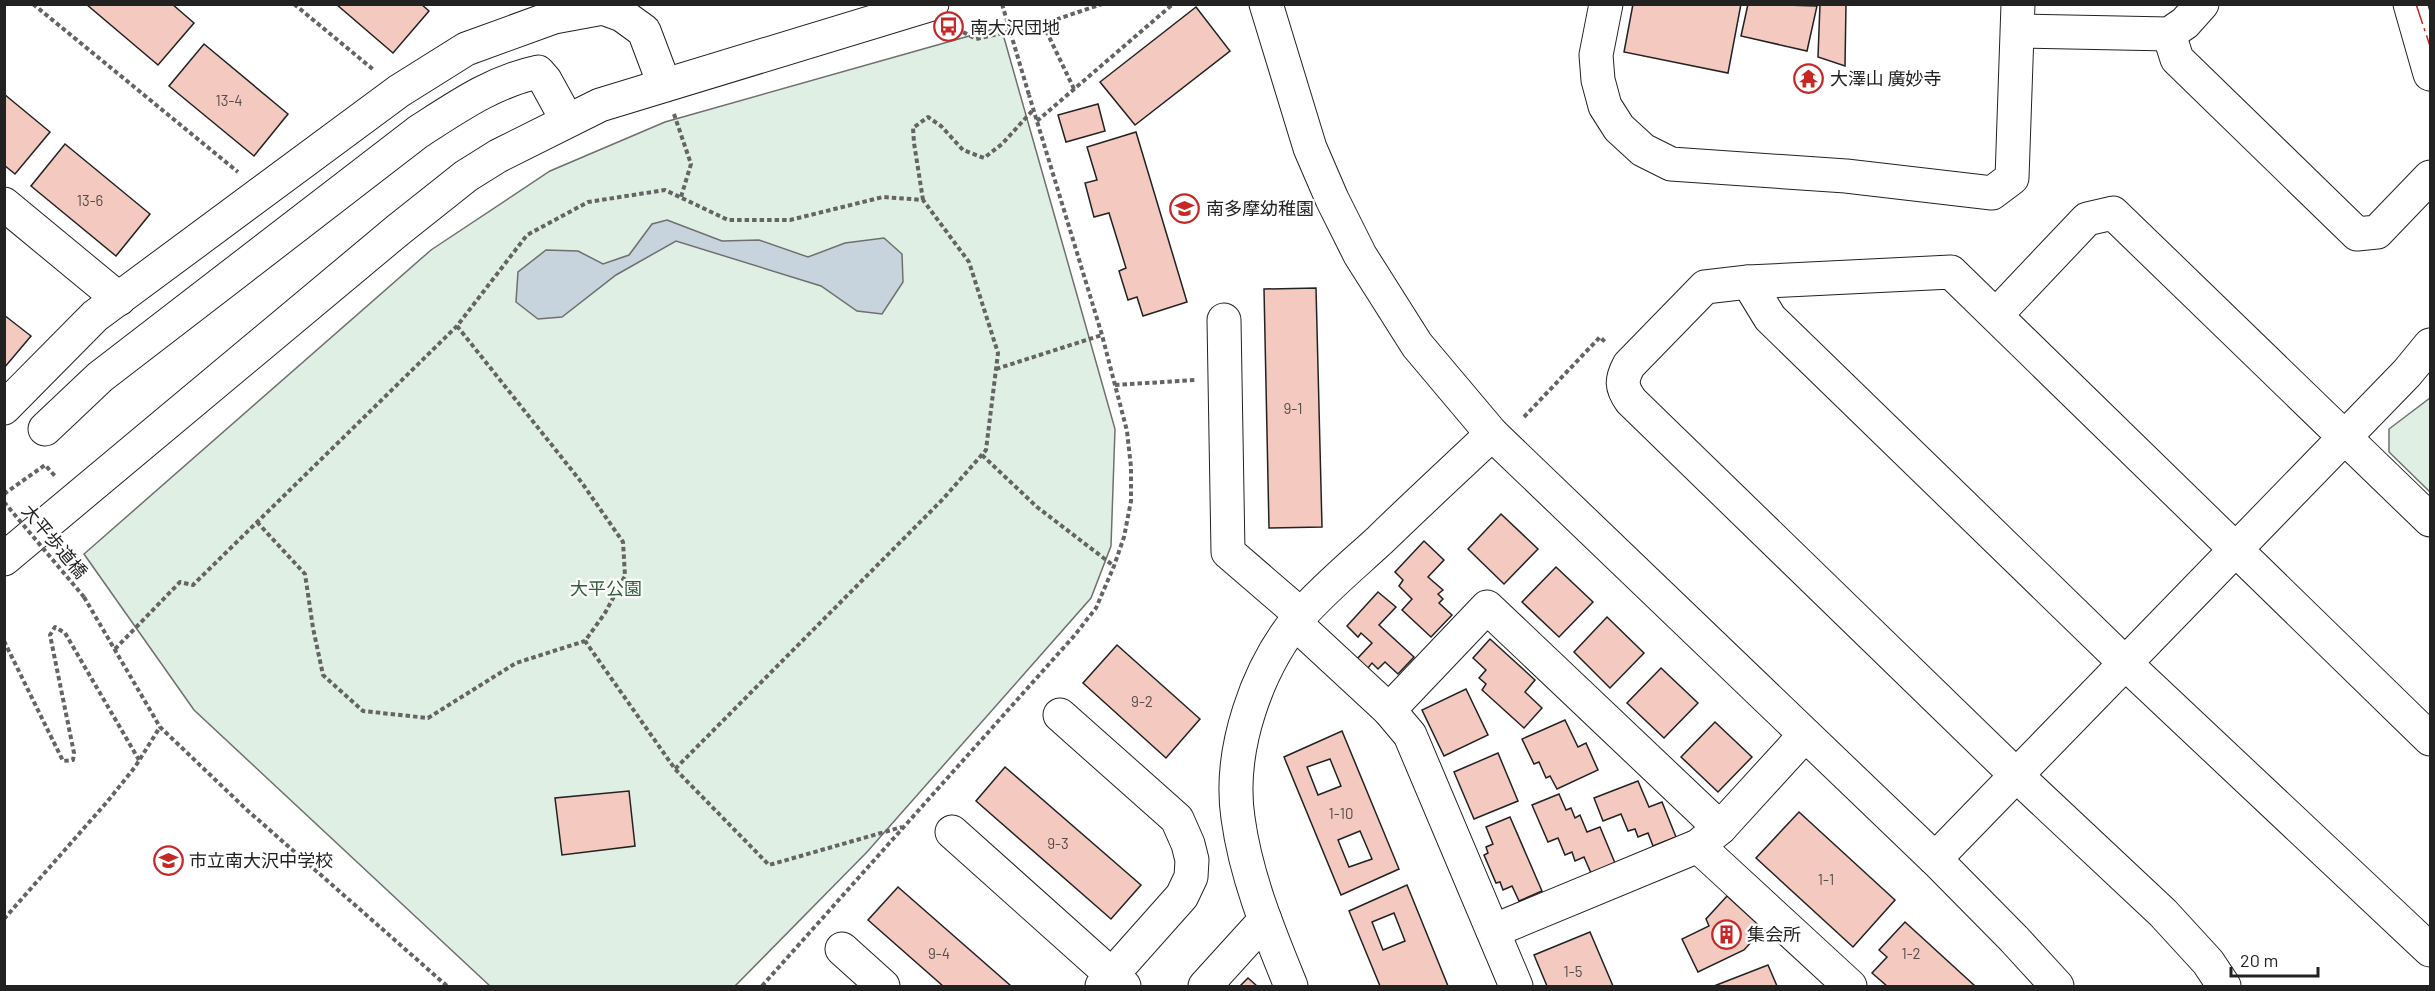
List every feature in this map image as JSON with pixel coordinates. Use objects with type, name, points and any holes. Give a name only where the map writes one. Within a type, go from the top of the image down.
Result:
[{"type":"street","points":[[4,559],[434,201],[498,156],[600,105],[669,98],[932,4]]},
{"type":"street","points":[[1266,4],[1310,148],[1332,199],[1360,255],[1417,345],[1492,434],[1935,859],[2014,939],[2057,987]]},
{"type":"street","points":[[1606,4],[1596,55],[1598,80],[1605,106],[1619,128],[1643,150],[1671,164],[1846,176],[1992,193],[2012,178],[2018,18],[2169,34],[2185,23],[2202,4]]},
{"type":"street","points":[[2410,4],[2430,74]]},
{"type":"street","points":[[4,408],[95,316],[262,191],[399,91],[466,50],[513,31],[547,11],[603,8],[622,15],[644,31],[669,98]]},
{"type":"street","points":[[2169,34],[2177,59],[2357,234],[2377,232],[2430,177]]},
{"type":"street","points":[[45,429],[100,376],[418,132],[470,98],[496,85],[538,72],[545,80],[567,120]]},
{"type":"street","points":[[4,204],[119,299]]},
{"type":"street","points":[[1996,315],[2087,219],[2113,213],[2430,520]]},
{"type":"street","points":[[2224,987],[2208,962],[2163,913],[2016,776],[1631,401],[1623,390],[1622,377],[1629,365],[1705,287],[1748,282],[1951,272],[2237,548],[2430,739]]},
{"type":"street","points":[[1748,282],[1770,318],[2125,663],[2430,950]]},
{"type":"street","points":[[1224,320],[1228,552],[1389,710],[1410,735],[1516,987]]},
{"type":"street","points":[[1935,859],[2407,373],[2430,345]]},
{"type":"street","points":[[1291,987],[1248,870],[1237,815],[1236,783],[1240,744],[1250,706],[1266,669],[1298,619],[1492,434]]},
{"type":"street","points":[[1389,710],[1487,607],[1850,987]]},
{"type":"street","points":[[952,832],[1113,983],[1182,896],[1191,877],[1192,860],[1178,819],[1060,715]]},
{"type":"street","points":[[1494,931],[1709,837],[1805,735]]},
{"type":"street","points":[[1205,987],[1265,920]]},
{"type":"street","points":[[842,949],[883,987]]},
{"type":"path","points":[[33,4],[262,191]]},
{"type":"path","points":[[294,4],[399,91]]},
{"type":"path","points":[[762,987],[1074,636],[1096,608],[1124,537],[1131,501],[1127,431],[1102,334],[1002,4]]},
{"type":"path","points":[[963,32],[976,39],[1043,24],[1102,4]]},
{"type":"path","points":[[1037,121],[1173,4]]},
{"type":"path","points":[[1043,24],[1074,89]]},
{"type":"path","points":[[669,98],[691,164],[681,197]]},
{"type":"path","points":[[675,770],[944,499],[986,450],[998,353],[969,262],[924,200],[913,128],[927,117],[941,126],[963,150],[984,158],[1002,144],[1034,109]]},
{"type":"path","points":[[115,649],[180,582],[193,585],[457,326],[526,235],[588,202],[664,190],[728,220],[790,220],[883,197],[924,200]]},
{"type":"path","points":[[257,522],[305,574],[323,675],[363,711],[428,718],[516,663],[585,641],[605,613],[625,576],[623,542],[582,483],[457,326]]},
{"type":"path","points":[[996,369],[1102,334]]},
{"type":"path","points":[[1524,417],[1600,337],[1629,365]]},
{"type":"path","points":[[1115,385],[1225,378]]},
{"type":"path","points":[[981,455],[1037,507],[1114,566]]},
{"type":"path","points":[[4,494],[45,465],[55,476]]},
{"type":"path","name":"大平歩道橋","points":[[4,502],[84,597],[160,727],[246,810],[447,987]]},
{"type":"path","points":[[4,641],[63,761],[73,760],[74,753],[50,635],[55,627],[65,633],[139,760]]},
{"type":"path","points":[[585,641],[675,770],[769,865],[904,826]]},
{"type":"path","points":[[4,919],[107,802],[139,760],[160,727]]},
{"type":"green space","name":"大平公園","points":[[1001,27],[1115,429],[1111,546],[1091,598],[867,852],[735,986],[490,986],[194,710],[84,554],[431,250],[550,171],[665,122]]},
{"type":"green space","points":[[2430,398],[2430,492],[2389,452],[2389,429]]},
{"type":"shaded area","points":[[667,220],[722,241],[759,240],[808,257],[845,243],[884,238],[902,254],[903,282],[882,314],[857,311],[821,286],[676,241],[616,275],[562,317],[538,319],[516,302],[518,272],[546,250],[578,251],[603,264],[629,255],[652,224]]},
{"type":"building","points":[[86,4],[172,4],[194,23],[158,65]]},
{"type":"building","points":[[336,4],[421,4],[429,11],[393,53]]},
{"type":"building","points":[[1633,4],[1741,4],[1728,73],[1624,52]]},
{"type":"building","points":[[1748,4],[1817,6],[1807,51],[1741,36]]},
{"type":"building","points":[[1820,4],[1846,4],[1845,66],[1818,57]]},
{"type":"building","points":[[1196,7],[1230,51],[1135,125],[1100,82]]},
{"type":"building","points":[[204,44],[288,114],[254,156],[169,86]]},
{"type":"building","points":[[4,94],[50,132],[15,174],[4,165]]},
{"type":"building","points":[[1098,104],[1105,131],[1066,142],[1058,115]]},
{"type":"building","points":[[1136,132],[1187,302],[1143,316],[1137,297],[1128,300],[1119,271],[1126,268],[1109,213],[1094,217],[1085,183],[1097,180],[1087,147]]},
{"type":"building","points":[[65,144],[150,214],[116,256],[31,186]]},
{"type":"building","points":[[1316,288],[1322,527],[1269,528],[1264,289]]},
{"type":"building","points":[[4,315],[31,336],[4,368]]},
{"type":"building","points":[[1501,514],[1538,549],[1504,584],[1468,549]]},
{"type":"building","points":[[1424,541],[1444,560],[1428,577],[1443,590],[1438,594],[1443,599],[1439,603],[1452,615],[1431,637],[1402,610],[1412,599],[1399,586],[1403,580],[1395,572]]},
{"type":"building","points":[[1556,567],[1593,602],[1559,637],[1522,602]]},
{"type":"building","points":[[1378,592],[1396,607],[1379,625],[1414,657],[1398,674],[1385,662],[1378,669],[1372,663],[1367,669],[1356,660],[1372,643],[1361,633],[1358,637],[1347,626]]},
{"type":"building","points":[[1607,617],[1644,653],[1610,688],[1574,652]]},
{"type":"building","points":[[1490,639],[1535,680],[1525,692],[1542,708],[1524,728],[1482,690],[1486,684],[1479,678],[1486,670],[1473,658]]},
{"type":"building","points":[[1117,645],[1200,719],[1166,758],[1083,683]]},
{"type":"building","points":[[1661,668],[1698,703],[1664,738],[1627,703]]},
{"type":"building","points":[[1466,689],[1488,735],[1444,756],[1422,710]]},
{"type":"building","points":[[1565,720],[1578,747],[1586,743],[1598,770],[1557,789],[1550,776],[1546,778],[1539,762],[1534,764],[1522,739]]},
{"type":"building","points":[[1715,722],[1752,757],[1718,792],[1681,757]]},
{"type":"building","points":[[1342,731],[1399,869],[1341,895],[1284,757]],"holes":[[[1330,759],[1341,786],[1318,795],[1307,767]],[[1360,831],[1372,859],[1349,867],[1338,840]]]},
{"type":"building","points":[[1498,753],[1518,801],[1474,819],[1454,772]]},
{"type":"building","points":[[1005,767],[1141,885],[1111,919],[976,801]]},
{"type":"building","points":[[1638,781],[1649,807],[1662,802],[1676,837],[1653,846],[1648,833],[1638,837],[1635,829],[1628,831],[1621,814],[1603,821],[1594,798]]},
{"type":"building","points":[[629,791],[635,846],[562,855],[555,798]]},
{"type":"building","points":[[1559,794],[1566,810],[1571,808],[1575,818],[1580,815],[1587,832],[1600,827],[1615,863],[1591,873],[1584,857],[1575,861],[1572,852],[1565,855],[1558,838],[1548,842],[1532,805]]},
{"type":"building","points":[[1799,812],[1895,900],[1853,947],[1756,858]]},
{"type":"building","points":[[1510,817],[1542,891],[1519,901],[1512,886],[1503,890],[1500,882],[1496,883],[1484,855],[1488,853],[1486,847],[1493,844],[1486,827]]},
{"type":"building","points":[[1407,885],[1448,986],[1380,986],[1349,911]],"holes":[[[1394,913],[1405,941],[1383,950],[1372,922]]]},
{"type":"building","points":[[898,887],[1011,986],[943,986],[868,920]]},
{"type":"building","name":"集会所","points":[[1727,896],[1763,929],[1744,950],[1698,972],[1682,939],[1709,926],[1706,919]]},
{"type":"building","points":[[1905,922],[1975,986],[1887,986],[1872,973],[1887,957],[1879,950]]},
{"type":"building","points":[[1590,932],[1613,986],[1547,986],[1534,955]]},
{"type":"building","points":[[1768,965],[1777,986],[1714,986]]},
{"type":"building","points":[[1248,978],[1257,986],[1240,986]]},
{"type":"power","points":[[2416,4],[2430,46]]},
{"type":"place","name":"南大沢団地","points":[[949,27]]},
{"type":"place","name":"大澤山 廣妙寺","points":[[1809,78]]},
{"type":"place","name":"南多摩幼稚園","points":[[1185,208]]},
{"type":"place","name":"市立南大沢中学校","points":[[168,860]]},
{"type":"place","name":"集会所","points":[[1726,934]]}]
